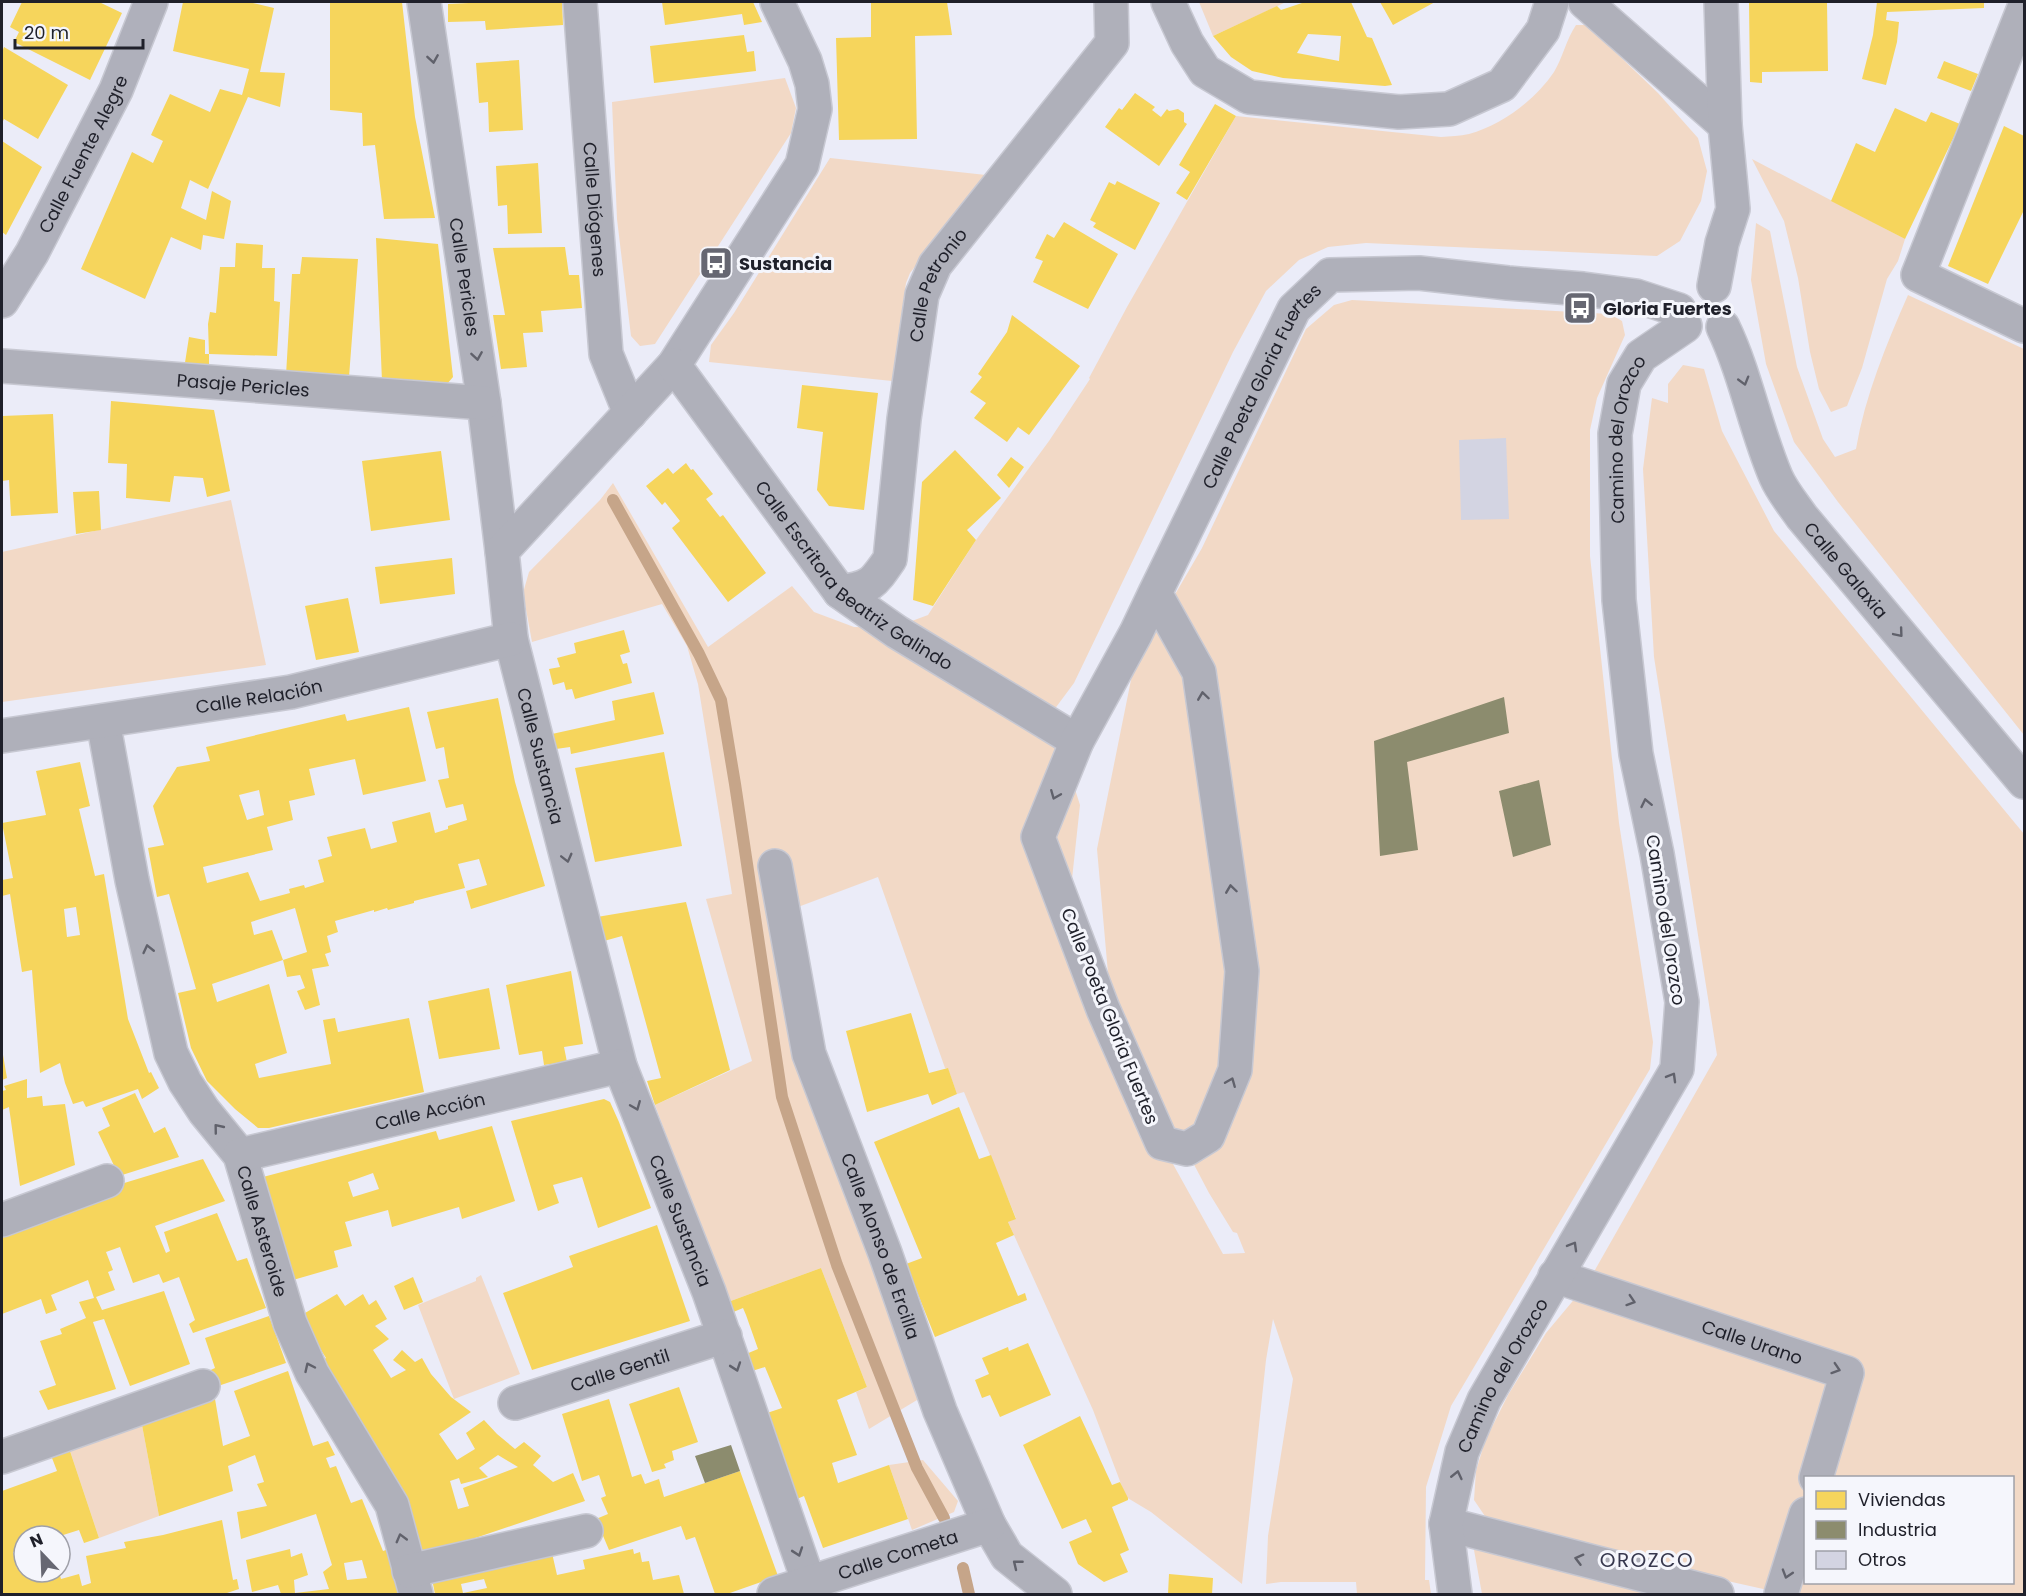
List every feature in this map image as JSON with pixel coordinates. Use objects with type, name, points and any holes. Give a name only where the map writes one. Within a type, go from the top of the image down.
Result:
[{"type":"street","name":"Calle Fuente Alegre","points":[[2,301],[32,253],[116,90],[151,2]]},
{"type":"street","name":"Calle Pericles","points":[[424,2],[484,403],[502,550]]},
{"type":"street","name":"Calle Diógenes","points":[[580,2],[606,354],[630,413]]},
{"type":"street","points":[[502,550],[674,365],[802,165],[815,109],[812,84],[805,61],[777,2]]},
{"type":"street","name":"Calle Petronio","points":[[840,592],[862,589],[877,578],[890,559],[904,420],[922,295],[935,265],[1112,43],[1111,2]]},
{"type":"street","points":[[1168,2],[1187,43],[1205,71],[1249,97],[1399,112],[1449,109],[1502,85],[1543,30],[1552,2]]},
{"type":"street","points":[[1585,2],[1725,125]]},
{"type":"street","points":[[1714,285],[1722,243],[1733,209],[1725,125],[1721,2]]},
{"type":"street","points":[[2025,8],[1918,276],[2025,326]]},
{"type":"street","name":"Calle Poeta Gloria Fuertes","points":[[1155,593],[1199,672],[1242,971],[1235,1070],[1208,1136],[1187,1149],[1162,1143],[1103,1009],[1038,837],[1077,741],[1136,633],[1155,593],[1294,309],[1330,275],[1419,273],[1636,296],[1682,318]]},
{"type":"street","points":[[1697,284],[1714,285],[1721,289],[1730,303],[1728,320],[1716,332],[1699,334],[1682,318],[1683,294],[1697,284]]},
{"type":"street","name":"Camino del Orozco","points":[[1455,1594],[1446,1524],[1462,1452],[1484,1400],[1677,1069],[1682,1002],[1657,854],[1636,754],[1619,600],[1615,434],[1624,384],[1641,356],[1682,318]]},
{"type":"street","name":"Calle Galaxia","points":[[1723,327],[1736,353],[1777,479],[1802,517],[2025,782]]},
{"type":"street","name":"Calle Escritora Beatriz Galindo","points":[[674,365],[840,592],[897,632],[1077,741]]},
{"type":"street","name":"Pasaje Pericles","points":[[2,366],[484,403]]},
{"type":"street","name":"Calle Sustancia","points":[[502,550],[511,639],[620,1066],[725,1336],[808,1583]]},
{"type":"street","name":"Calle Relación","points":[[2,736],[291,692],[511,639]]},
{"type":"street","name":"Calle Asteroide","points":[[103,721],[132,880],[171,1053],[191,1092],[240,1155],[290,1323],[312,1373],[392,1505],[413,1583]]},
{"type":"street","name":"Calle Alonso de Ercilla","points":[[774,866],[809,1054],[885,1253],[940,1411],[989,1525],[1007,1556],[1055,1594]]},
{"type":"street","name":"Calle Acción","points":[[240,1155],[620,1066]]},
{"type":"street","points":[[2,1220],[106,1181]]},
{"type":"street","name":"Calle Urano","points":[[1555,1276],[1847,1373],[1817,1476]]},
{"type":"street","name":"Calle Gentil","points":[[515,1403],[725,1336]]},
{"type":"street","points":[[2,1458],[203,1386]]},
{"type":"street","points":[[1781,1594],[1804,1520]]},
{"type":"street","points":[[1446,1524],[1717,1594]]},
{"type":"street","name":"Calle Cometa","points":[[774,1594],[989,1525]]},
{"type":"street","points":[[413,1583],[586,1532]]},
{"type":"shaded area","points":[[1199,2],[1286,2],[1213,36]]},
{"type":"shaded area","points":[[1576,25],[1587,25],[1658,93],[1698,138],[1707,171],[1701,201],[1680,241],[1657,256],[1366,243],[1328,247],[1299,260],[1266,291],[1233,352],[1074,683],[1051,714],[1080,805],[1072,879],[1084,980],[1114,1058],[1223,1254],[1245,1253],[1237,1233],[1233,1232],[1209,1193],[1111,1007],[1097,849],[1134,665],[1202,548],[1306,329],[1334,305],[1352,300],[1610,314],[1622,321],[1625,335],[1597,398],[1590,430],[1590,556],[1619,823],[1653,1042],[1650,1069],[1451,1406],[1426,1487],[1425,1580],[1429,1580],[1431,1594],[1357,1594],[1356,1582],[1266,1584],[1268,1536],[1293,1379],[1273,1319],[1266,1360],[1242,1584],[1151,1512],[1126,1497],[1093,1410],[1008,1222],[1016,1218],[964,1092],[957,1094],[948,1069],[945,1068],[878,877],[798,907],[764,860],[922,1397],[869,1429],[856,1392],[867,1387],[821,1268],[728,1302],[655,1105],[752,1061],[706,899],[732,894],[698,684],[687,646],[662,604],[532,642],[523,593],[529,572],[600,500],[613,483],[708,647],[792,586],[814,612],[854,627],[893,628],[928,615],[976,540],[1049,441],[1090,379],[1127,307],[1236,116],[1441,137],[1469,134],[1505,118],[1537,92],[1554,72]]},
{"type":"shaded area","points":[[785,78],[796,108],[791,133],[655,344],[640,346],[631,336],[617,219],[612,102]]},
{"type":"shaded area","points":[[830,158],[986,175],[910,273],[906,283],[892,381],[709,362],[711,345],[734,313]]},
{"type":"shaded area","points":[[1752,159],[1905,239],[1898,261],[1887,279],[1862,368],[1847,406],[1831,412],[1819,389],[1810,352],[1798,278],[1784,221]]},
{"type":"shaded area","points":[[1756,223],[1770,231],[1797,367],[1823,439],[1835,457],[1856,449],[1871,390],[1908,295],[2024,349],[2024,735],[1838,502],[1794,442],[1766,364],[1751,280]]},
{"type":"shaded area","points":[[1683,365],[1704,369],[1722,431],[1774,531],[2024,834],[2024,1594],[1786,1594],[1522,1535],[1489,1522],[1474,1500],[1476,1471],[1485,1441],[1508,1395],[1546,1333],[1587,1284],[1717,1055],[1654,657],[1643,469],[1652,398],[1668,403],[1668,384]]},
{"type":"shaded area","points":[[231,500],[266,665],[2,702],[2,552]]},
{"type":"shaded area","points":[[481,1275],[520,1374],[454,1399],[418,1305],[476,1281],[476,1278]]},
{"type":"shaded area","points":[[142,1425],[159,1516],[99,1538],[70,1451]]},
{"type":"shaded area","points":[[923,1460],[958,1501],[954,1512],[912,1530],[889,1465]]},
{"type":"shaded area","points":[[1481,1547],[1653,1594],[1482,1594],[1474,1550]]},
{"type":"building: Viviendas","points":[[22,2],[99,2],[122,13],[90,80],[14,42],[19,32],[10,27]]},
{"type":"building: Viviendas","points":[[183,2],[249,2],[274,8],[260,72],[285,73],[280,107],[248,97],[208,189],[190,180],[181,208],[206,220],[212,191],[231,201],[224,239],[203,235],[201,250],[171,237],[145,299],[81,269],[132,152],[153,163],[163,141],[151,135],[170,94],[210,112],[220,89],[242,95],[249,69],[173,51]]},
{"type":"building: Viviendas","points":[[330,2],[402,2],[415,117],[435,218],[384,219],[375,145],[363,146],[362,113],[330,110]]},
{"type":"building: Viviendas","points":[[562,2],[563,25],[486,30],[485,21],[448,22],[448,4]]},
{"type":"building: Viviendas","points":[[662,2],[753,2],[762,22],[744,25],[742,14],[665,25]]},
{"type":"building: Viviendas","points":[[871,2],[947,2],[952,35],[915,36],[917,139],[839,140],[836,38],[871,37]]},
{"type":"building: Viviendas","points":[[1305,2],[1351,2],[1367,37],[1372,38],[1392,85],[1283,78],[1252,71],[1231,57],[1213,36],[1277,6],[1281,10]],"holes":[[[1308,34],[1341,36],[1339,61],[1297,53]]]},
{"type":"building: Viviendas","points":[[1380,2],[1435,2],[1393,25]]},
{"type":"building: Viviendas","points":[[1749,2],[1827,2],[1828,71],[1762,72],[1762,83],[1750,82]]},
{"type":"building: Viviendas","points":[[1877,2],[1984,2],[1984,8],[1887,12],[1886,20],[1899,22],[1897,42],[1886,85],[1862,79],[1873,35]]},
{"type":"building: Viviendas","points":[[744,35],[747,52],[754,51],[756,71],[654,83],[650,46]]},
{"type":"building: Viviendas","points":[[4,47],[68,85],[38,139],[4,119],[2,123],[2,52]]},
{"type":"building: Viviendas","points":[[519,60],[523,130],[489,132],[488,102],[479,103],[476,63]]},
{"type":"building: Viviendas","points":[[1944,61],[1978,74],[1971,91],[1937,78]]},
{"type":"building: Viviendas","points":[[1135,93],[1155,107],[1152,110],[1161,117],[1167,109],[1169,111],[1178,109],[1184,113],[1184,122],[1187,124],[1159,166],[1105,127],[1119,108],[1122,110]]},
{"type":"building: Viviendas","points":[[1215,104],[1236,116],[1187,200],[1176,193],[1190,172],[1179,165]]},
{"type":"building: Viviendas","points":[[1895,108],[1926,122],[1931,112],[1960,124],[1905,239],[1831,201],[1856,143],[1875,152]]},
{"type":"building: Viviendas","points":[[2004,126],[2024,136],[2024,210],[1988,284],[1948,266]]},
{"type":"building: Viviendas","points":[[2,141],[42,167],[6,235],[2,232]]},
{"type":"building: Viviendas","points":[[538,163],[542,233],[508,234],[507,205],[498,206],[496,166]]},
{"type":"building: Viviendas","points":[[1117,181],[1160,203],[1135,250],[1093,227],[1096,223],[1090,220],[1109,182],[1115,185]]},
{"type":"building: Viviendas","points":[[1064,222],[1118,254],[1088,309],[1033,282],[1043,261],[1035,258],[1047,234],[1054,238]]},
{"type":"building: Viviendas","points":[[376,238],[438,244],[453,377],[447,384],[382,381]]},
{"type":"building: Viviendas","points":[[236,243],[263,245],[262,268],[275,268],[274,301],[280,302],[277,356],[209,354],[208,324],[210,312],[216,313],[220,267],[235,267]]},
{"type":"building: Viviendas","points":[[565,247],[569,275],[579,275],[582,308],[541,311],[543,332],[523,333],[527,367],[501,369],[493,315],[505,315],[493,248]]},
{"type":"building: Viviendas","points":[[302,257],[358,259],[349,377],[286,375],[292,274],[300,274]]},
{"type":"building: Viviendas","points":[[1012,315],[1080,366],[1029,435],[1018,427],[1007,442],[974,418],[986,403],[970,392],[982,377],[978,374],[1007,332]]},
{"type":"building: Viviendas","points":[[189,337],[205,340],[205,354],[209,354],[209,370],[184,369]]},
{"type":"building: Viviendas","points":[[802,385],[878,393],[864,510],[829,506],[817,490],[823,432],[797,428]]},
{"type":"building: Viviendas","points":[[111,401],[214,410],[230,491],[207,497],[203,478],[174,476],[170,502],[126,498],[127,464],[108,463]]},
{"type":"building: Viviendas","points":[[53,414],[58,513],[11,516],[9,480],[2,481],[2,416]]},
{"type":"building: Viviendas","points":[[955,450],[1001,498],[967,530],[976,540],[933,606],[913,600],[922,482]]},
{"type":"building: Viviendas","points":[[441,451],[450,520],[371,531],[362,461]]},
{"type":"building: Viviendas","points":[[1011,457],[1024,467],[1009,488],[997,475]]},
{"type":"building: Viviendas","points":[[686,463],[713,494],[706,499],[720,517],[723,515],[766,573],[728,602],[672,528],[680,521],[665,502],[662,505],[646,486],[668,468],[673,474]]},
{"type":"building: Viviendas","points":[[99,491],[101,530],[76,534],[73,492]]},
{"type":"building: Viviendas","points":[[452,558],[455,594],[380,604],[375,567]]},
{"type":"building: Viviendas","points":[[348,598],[359,652],[316,660],[305,606]]},
{"type":"building: Viviendas","points":[[624,630],[630,652],[620,655],[623,664],[627,663],[632,683],[575,699],[572,689],[566,690],[564,682],[553,685],[549,669],[560,667],[557,658],[576,653],[574,643]]},
{"type":"building: Viviendas","points":[[654,692],[664,734],[571,754],[570,747],[556,749],[552,734],[615,720],[612,701]]},
{"type":"building: Viviendas","points":[[498,698],[515,782],[545,886],[471,909],[466,891],[487,885],[479,859],[458,864],[465,888],[388,910],[387,908],[374,912],[374,910],[335,921],[338,932],[327,936],[331,952],[325,954],[329,966],[312,969],[320,1005],[305,1010],[297,991],[305,988],[300,975],[287,977],[283,960],[212,984],[217,1002],[269,984],[287,1053],[255,1064],[259,1078],[331,1064],[323,1020],[335,1018],[338,1032],[409,1018],[424,1092],[269,1128],[258,1128],[207,1081],[191,1048],[178,993],[196,989],[169,894],[157,897],[148,848],[164,845],[153,806],[177,767],[210,761],[206,747],[345,714],[347,721],[409,707],[426,781],[363,795],[355,759],[309,769],[315,795],[289,801],[293,820],[267,827],[273,850],[203,867],[207,883],[248,872],[260,901],[290,893],[289,889],[304,885],[305,888],[324,882],[318,860],[332,856],[327,837],[365,828],[371,849],[397,842],[392,822],[430,812],[435,833],[467,820],[463,804],[446,808],[438,780],[449,778],[444,747],[436,749],[427,712]],"holes":[[[259,790],[264,815],[247,820],[239,795]],[[295,908],[307,952],[283,960],[272,930],[254,935],[251,922]]]},
{"type":"building: Viviendas","points":[[664,752],[682,846],[595,862],[575,768]]},
{"type":"building: Viviendas","points":[[80,762],[90,806],[79,809],[95,876],[104,874],[128,1019],[149,1073],[151,1072],[159,1088],[142,1099],[138,1089],[86,1107],[83,1101],[73,1104],[60,1063],[40,1073],[32,970],[22,972],[10,894],[2,896],[2,880],[13,878],[2,823],[46,815],[36,771]],"holes":[[[76,907],[80,935],[67,937],[64,909]]]},
{"type":"building: Viviendas","points":[[686,902],[730,1070],[655,1105],[647,1081],[661,1078],[622,936],[604,941],[597,917]]},
{"type":"building: Viviendas","points":[[571,971],[583,1044],[564,1047],[567,1062],[544,1065],[542,1051],[519,1055],[506,985]]},
{"type":"building: Viviendas","points":[[489,988],[500,1049],[439,1059],[428,1001]]},
{"type":"building: Viviendas","points":[[911,1013],[929,1073],[948,1068],[957,1094],[932,1105],[928,1094],[867,1112],[846,1031]]},
{"type":"building: Viviendas","points":[[2,1049],[7,1078],[2,1080]]},
{"type":"building: Viviendas","points":[[27,1079],[27,1098],[42,1096],[43,1106],[65,1104],[75,1165],[20,1186],[9,1107],[2,1110],[2,1091],[6,1090],[4,1086]]},
{"type":"building: Viviendas","points":[[135,1093],[154,1133],[165,1127],[179,1157],[119,1176],[98,1132],[110,1126],[102,1108]]},
{"type":"building: Viviendas","points":[[604,1099],[610,1102],[619,1122],[651,1208],[598,1228],[582,1177],[553,1185],[559,1203],[538,1211],[511,1121]]},
{"type":"building: Viviendas","points":[[959,1107],[979,1159],[991,1155],[1016,1219],[1008,1222],[1014,1235],[996,1243],[1018,1296],[1025,1293],[1027,1300],[935,1337],[906,1264],[922,1258],[874,1142]]},
{"type":"building: Viviendas","points":[[492,1126],[515,1201],[462,1219],[459,1207],[392,1227],[388,1210],[345,1222],[352,1246],[334,1251],[338,1267],[293,1280],[263,1177],[436,1131],[439,1140]],"holes":[[[373,1173],[379,1189],[353,1197],[348,1182]]]},
{"type":"building: Viviendas","points":[[203,1159],[225,1201],[155,1226],[166,1253],[170,1251],[164,1232],[217,1213],[237,1261],[247,1258],[266,1308],[193,1333],[189,1324],[195,1320],[179,1277],[163,1283],[159,1274],[133,1283],[120,1247],[106,1252],[113,1270],[108,1272],[115,1290],[96,1297],[102,1310],[164,1291],[190,1364],[130,1386],[104,1319],[93,1322],[116,1389],[48,1410],[39,1391],[56,1385],[40,1341],[62,1334],[60,1329],[86,1318],[79,1302],[94,1298],[88,1280],[51,1295],[57,1310],[46,1314],[41,1299],[2,1314],[2,1231],[123,1189],[121,1184]]},
{"type":"building: Viviendas","points":[[657,1225],[690,1321],[532,1370],[503,1293],[573,1267],[569,1256]]},
{"type":"building: Viviendas","points":[[821,1268],[867,1387],[837,1400],[857,1455],[832,1463],[838,1483],[889,1465],[908,1519],[823,1548],[804,1496],[797,1499],[767,1413],[782,1408],[765,1367],[752,1371],[746,1354],[758,1349],[743,1308],[731,1313],[728,1302]]},
{"type":"building: Viviendas","points":[[413,1277],[423,1302],[404,1310],[394,1286]]},
{"type":"building: Viviendas","points":[[337,1294],[345,1306],[363,1294],[369,1305],[376,1300],[387,1319],[375,1326],[389,1339],[373,1350],[391,1378],[406,1370],[393,1360],[402,1350],[415,1362],[422,1358],[431,1374],[451,1397],[471,1412],[439,1434],[457,1460],[475,1449],[466,1433],[484,1420],[515,1449],[524,1442],[541,1456],[533,1465],[553,1482],[573,1473],[585,1501],[422,1556],[404,1492],[320,1362],[326,1358],[300,1316]],"holes":[[[498,1455],[518,1467],[463,1488],[469,1506],[458,1509],[450,1481],[459,1478],[461,1484],[488,1477],[479,1468]]]},
{"type":"building: Viviendas","points":[[269,1316],[286,1363],[212,1390],[204,1373],[215,1368],[205,1338]]},
{"type":"building: Viviendas","points":[[1028,1343],[1051,1395],[1000,1417],[990,1395],[982,1398],[975,1380],[989,1374],[982,1358],[1008,1347],[1009,1351]]},
{"type":"building: Viviendas","points":[[288,1371],[313,1446],[328,1441],[335,1455],[326,1458],[330,1468],[336,1466],[351,1503],[362,1499],[383,1551],[389,1549],[398,1594],[281,1594],[278,1585],[252,1592],[246,1560],[290,1549],[291,1557],[302,1553],[308,1575],[294,1580],[295,1593],[329,1589],[323,1572],[332,1565],[316,1514],[241,1539],[237,1512],[267,1506],[257,1484],[264,1482],[255,1455],[228,1466],[233,1491],[159,1516],[142,1425],[215,1399],[223,1446],[250,1436],[234,1391]],"holes":[[[362,1560],[367,1578],[347,1580],[344,1563]]]},
{"type":"building: Viviendas","points":[[679,1387],[698,1442],[672,1451],[674,1460],[664,1464],[666,1468],[652,1472],[629,1404]]},
{"type":"building: Viviendas","points":[[609,1399],[632,1477],[641,1474],[645,1484],[659,1479],[664,1497],[740,1471],[778,1576],[727,1594],[715,1594],[695,1537],[686,1540],[681,1526],[609,1550],[596,1519],[608,1514],[601,1498],[606,1496],[599,1475],[582,1481],[562,1414]]},
{"type":"building: Viviendas","points":[[1080,1416],[1112,1485],[1120,1482],[1128,1498],[1112,1507],[1129,1550],[1120,1554],[1128,1572],[1104,1582],[1078,1564],[1069,1542],[1092,1532],[1086,1519],[1062,1529],[1023,1445]]},
{"type":"building: Viviendas","points":[[70,1451],[99,1538],[84,1543],[79,1530],[72,1532],[72,1524],[12,1524],[12,1584],[72,1584],[72,1576],[79,1574],[82,1586],[91,1583],[86,1556],[126,1548],[124,1542],[222,1520],[233,1580],[237,1579],[239,1589],[224,1594],[2,1594],[2,1491],[57,1471],[52,1458]]},
{"type":"building: Viviendas","points":[[633,1549],[634,1554],[640,1552],[642,1562],[649,1561],[653,1580],[679,1575],[684,1594],[435,1594],[432,1579],[552,1553],[557,1575],[585,1569],[583,1560]],"holes":[[[484,1579],[487,1588],[463,1593],[461,1584]]]},
{"type":"building: Viviendas","points":[[1169,1574],[1213,1578],[1212,1594],[1168,1594]]},
{"type":"building: Industria","points":[[1504,697],[1509,733],[1407,762],[1418,850],[1380,856],[1374,741]]},
{"type":"building: Industria","points":[[1539,780],[1551,845],[1513,857],[1499,791]]},
{"type":"building: Industria","points":[[731,1445],[740,1471],[705,1483],[695,1456]]},
{"type":"building: Otros","points":[[1506,438],[1509,519],[1461,520],[1459,440]]},
{"type":"waterway","points":[[613,500],[699,654],[721,700],[782,1097],[837,1265],[917,1468],[944,1518]]},
{"type":"waterway","points":[[963,1568],[969,1594]]},
{"type":"place","name":"Sustancia","points":[[716,263]]},
{"type":"place","name":"Gloria Fuertes","points":[[1580,308]]},
{"type":"district","name":"OROZCO","points":[[1647,1560]]}]
